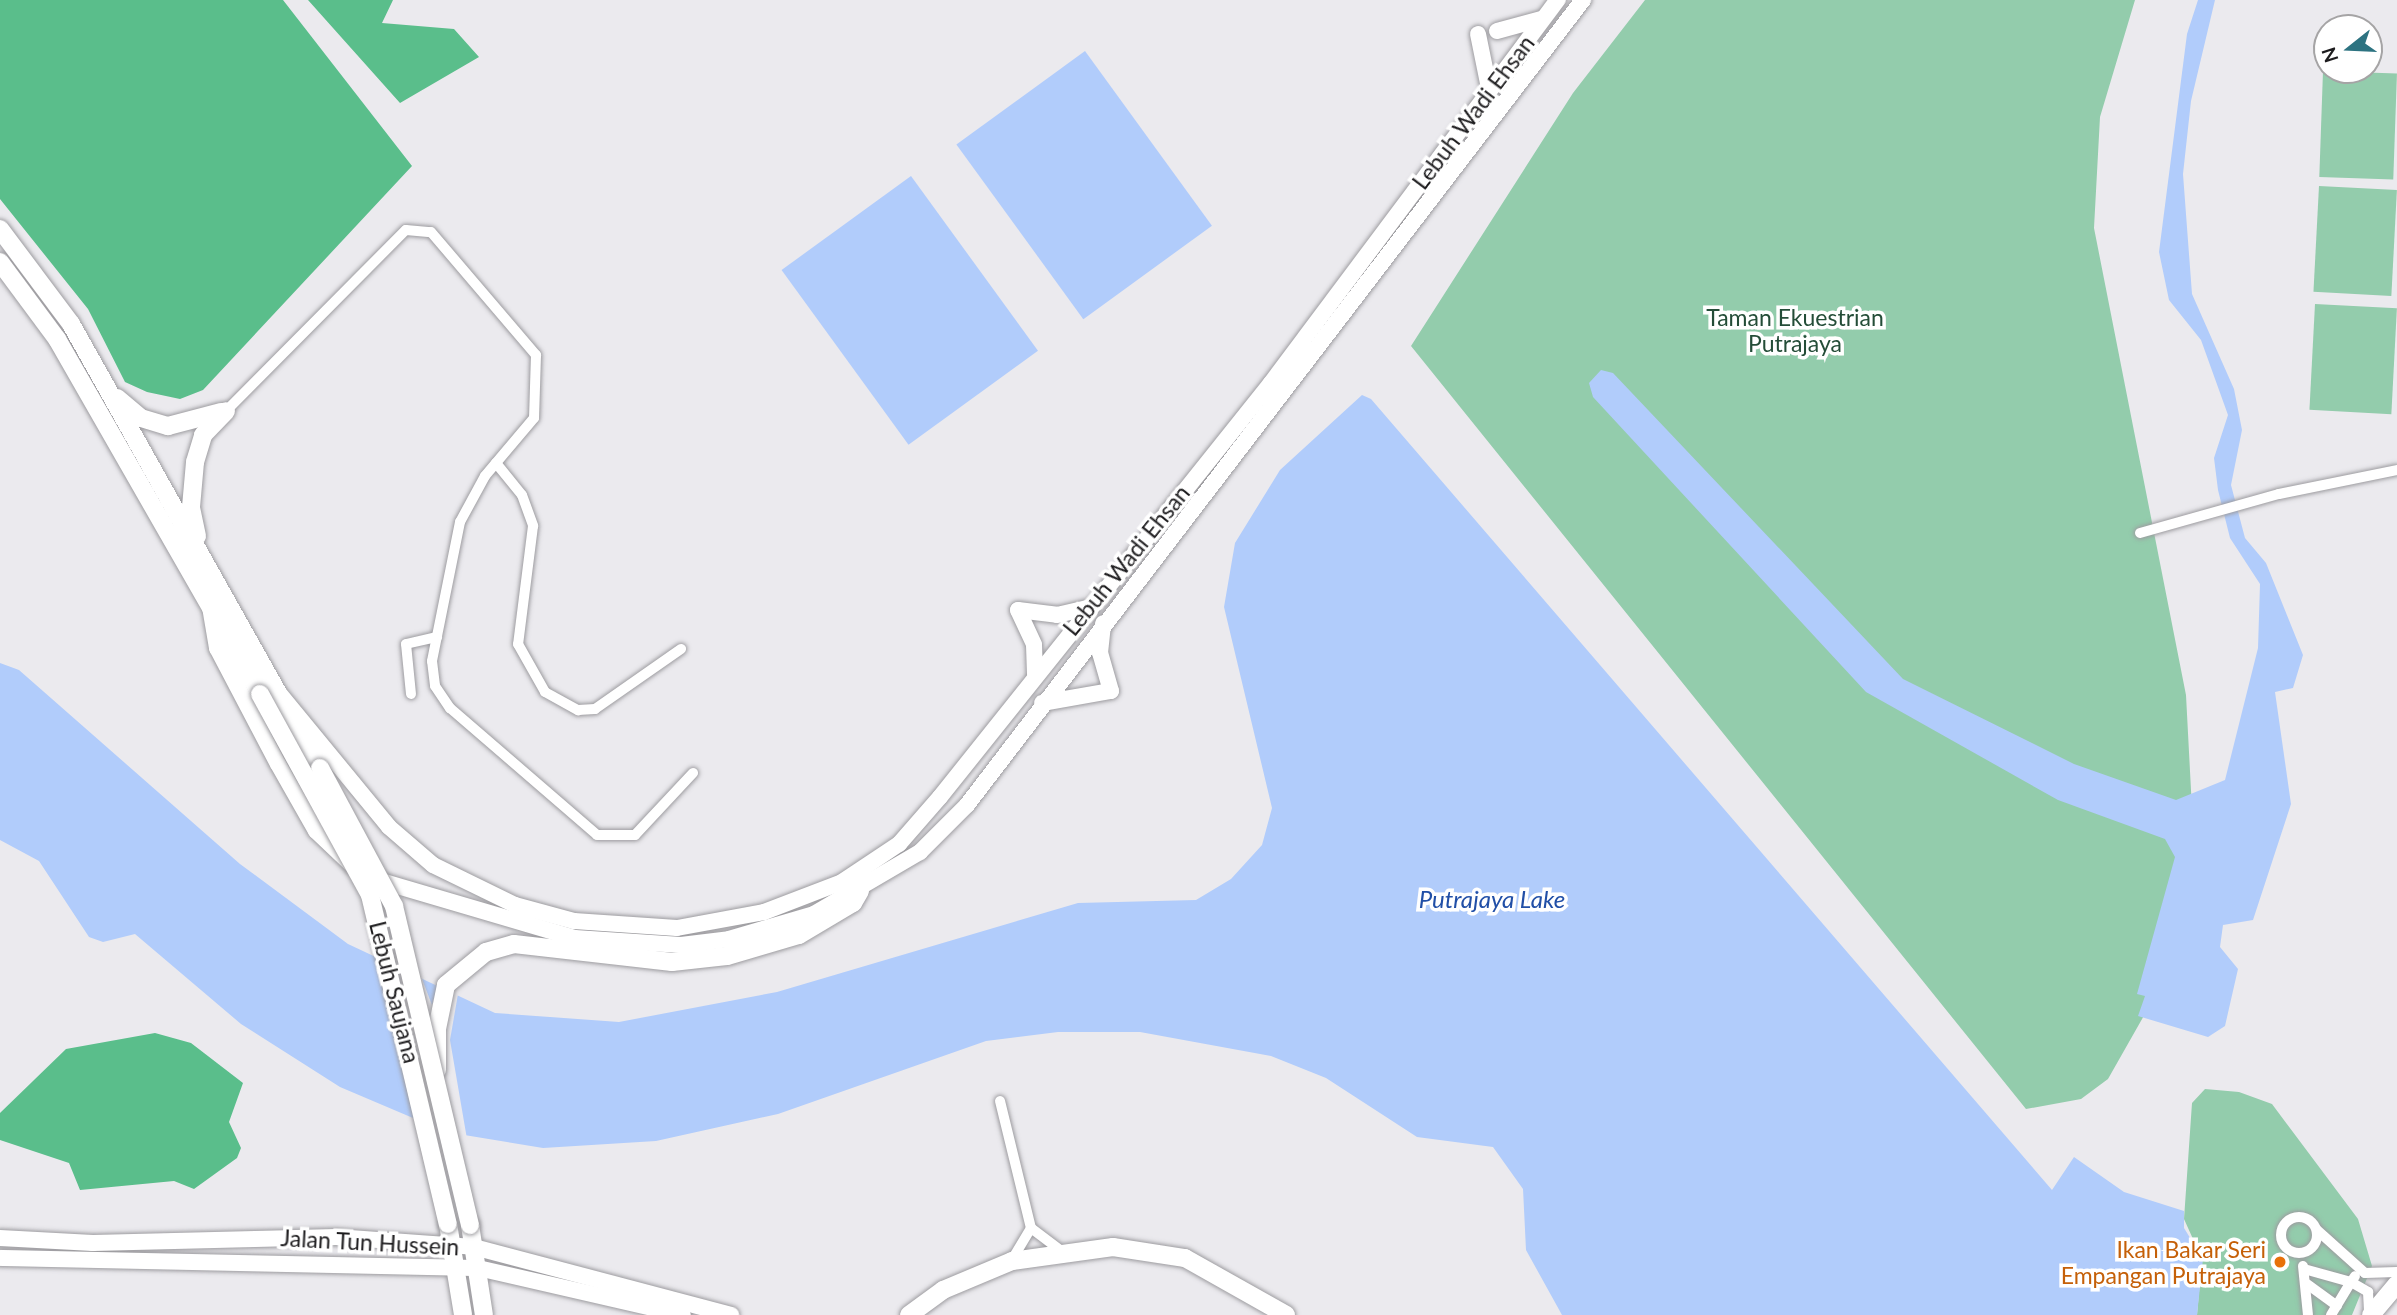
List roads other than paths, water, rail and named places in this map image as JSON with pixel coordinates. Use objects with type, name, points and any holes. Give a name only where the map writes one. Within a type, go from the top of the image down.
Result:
[{"type":"main road","name":"Lebuh Wadi Ehsan","points":[[325,763],[389,827],[433,865],[515,905],[574,921],[677,928],[721,922],[842,882],[899,844],[1270,383],[1489,88],[1558,0]]},
{"type":"main road","name":"Lebuh Wadi Ehsan","points":[[209,606],[217,649],[304,811],[332,849],[373,879],[575,938],[644,947],[729,939],[814,914],[860,891],[920,852],[957,814],[1103,620],[1583,0]]},
{"type":"main road","points":[[1497,31],[1544,18]]},
{"type":"main road","points":[[1478,34],[1489,88]]},
{"type":"main road","points":[[0,229],[46,285],[108,391],[201,555],[269,693]]},
{"type":"main road","points":[[0,262],[33,305],[209,606],[269,693]]},
{"type":"main road","points":[[0,282],[33,305]]},
{"type":"main road","points":[[108,391],[141,418],[168,426],[226,411]]},
{"type":"main road","points":[[201,555],[191,508],[195,461],[203,435],[226,411]]},
{"type":"main road","points":[[1035,675],[1034,645],[1018,610],[1057,615],[1087,608]]},
{"type":"main road","points":[[1042,703],[1111,691],[1100,653],[1103,620]]},
{"type":"main road","name":"Lebuh Saujana","points":[[269,693],[325,763],[394,906],[437,1070],[470,1224],[484,1315]]},
{"type":"main road","name":"Lebuh Saujana","points":[[269,693],[370,895],[453,1246],[463,1315]]},
{"type":"main road","points":[[437,1070],[439,1003],[446,985],[486,952],[514,944],[672,962],[740,954],[799,935],[853,903],[860,891]]},
{"type":"main road","name":"Jalan Tun Hussein","points":[[0,1238],[93,1243],[336,1237],[474,1247],[731,1315]]},
{"type":"main road","points":[[909,1315],[943,1290],[1012,1261],[1060,1250],[1168,1252],[1219,1273],[1286,1315]]},
{"type":"main road","name":"Jalan Tun Hussein","points":[[0,1258],[478,1268],[683,1315]]},
{"type":"main road","points":[[2370,1315],[2397,1284]]},
{"type":"street","points":[[226,411],[400,235],[423,227],[536,355],[534,418],[496,463],[460,522],[432,674],[442,698],[597,835],[635,835],[693,773]]},
{"type":"street","points":[[496,463],[522,495],[533,526],[518,644],[545,692],[578,710],[595,709],[681,649]]},
{"type":"street","points":[[2140,533],[2279,494],[2397,470]]},
{"type":"street","points":[[411,694],[406,644],[437,637]]},
{"type":"street","points":[[1000,1101],[1031,1228],[1060,1250]]},
{"type":"street","points":[[2308,1315],[2304,1269],[2299,1253],[2283,1242],[2284,1225],[2305,1217],[2360,1268],[2379,1276],[2397,1272]]},
{"type":"street","points":[[1012,1261],[1031,1228]]},
{"type":"street","points":[[2299,1253],[2313,1247],[2317,1230]]},
{"type":"street","points":[[2307,1284],[2334,1310],[2360,1268]]},
{"type":"street","points":[[2304,1269],[2351,1282],[2372,1299],[2370,1315]]},
{"type":"water","points":[[2198,0],[2215,0],[2191,101],[2183,174],[2192,294],[2234,389],[2242,430],[2231,485],[2245,538],[2266,563],[2303,655],[2293,688],[2275,692],[2291,804],[2253,920],[2223,925],[2220,947],[2238,969],[2225,1026],[2208,1037],[2138,1016],[2145,996],[2137,994],[2175,857],[2165,839],[2058,800],[1866,692],[1593,397],[1589,383],[1601,370],[1613,373],[1903,679],[2074,764],[2176,800],[2225,780],[2258,648],[2260,584],[2230,538],[2218,490],[2214,458],[2228,415],[2201,340],[2169,300],[2159,252],[2187,34]]},
{"type":"water","points":[[1085,51],[1212,226],[1083,319],[956,144]]},
{"type":"water","points":[[911,176],[1038,351],[909,445],[782,270]]},
{"type":"water","name":"Putrajaya Lake","points":[[1362,395],[1371,399],[2052,1190],[2074,1157],[2124,1192],[2184,1211],[2184,1228],[2203,1259],[2197,1315],[1562,1315],[1526,1250],[1523,1189],[1493,1147],[1417,1137],[1326,1078],[1271,1056],[1140,1032],[1058,1032],[986,1041],[778,1114],[656,1141],[543,1148],[446,1132],[340,1087],[241,1024],[135,934],[103,942],[89,937],[39,861],[0,840],[0,663],[19,670],[240,864],[348,944],[495,1013],[619,1022],[777,992],[1078,903],[1196,900],[1231,879],[1262,845],[1272,808],[1224,607],[1235,543],[1280,470]]},
{"type":"place","name":"Ikan Bakar Seri Empangan Putrajaya","points":[[2280,1262]]},
{"type":"park label","name":"Taman Ekuestrian Putrajaya","points":[[1795,330]]}]
